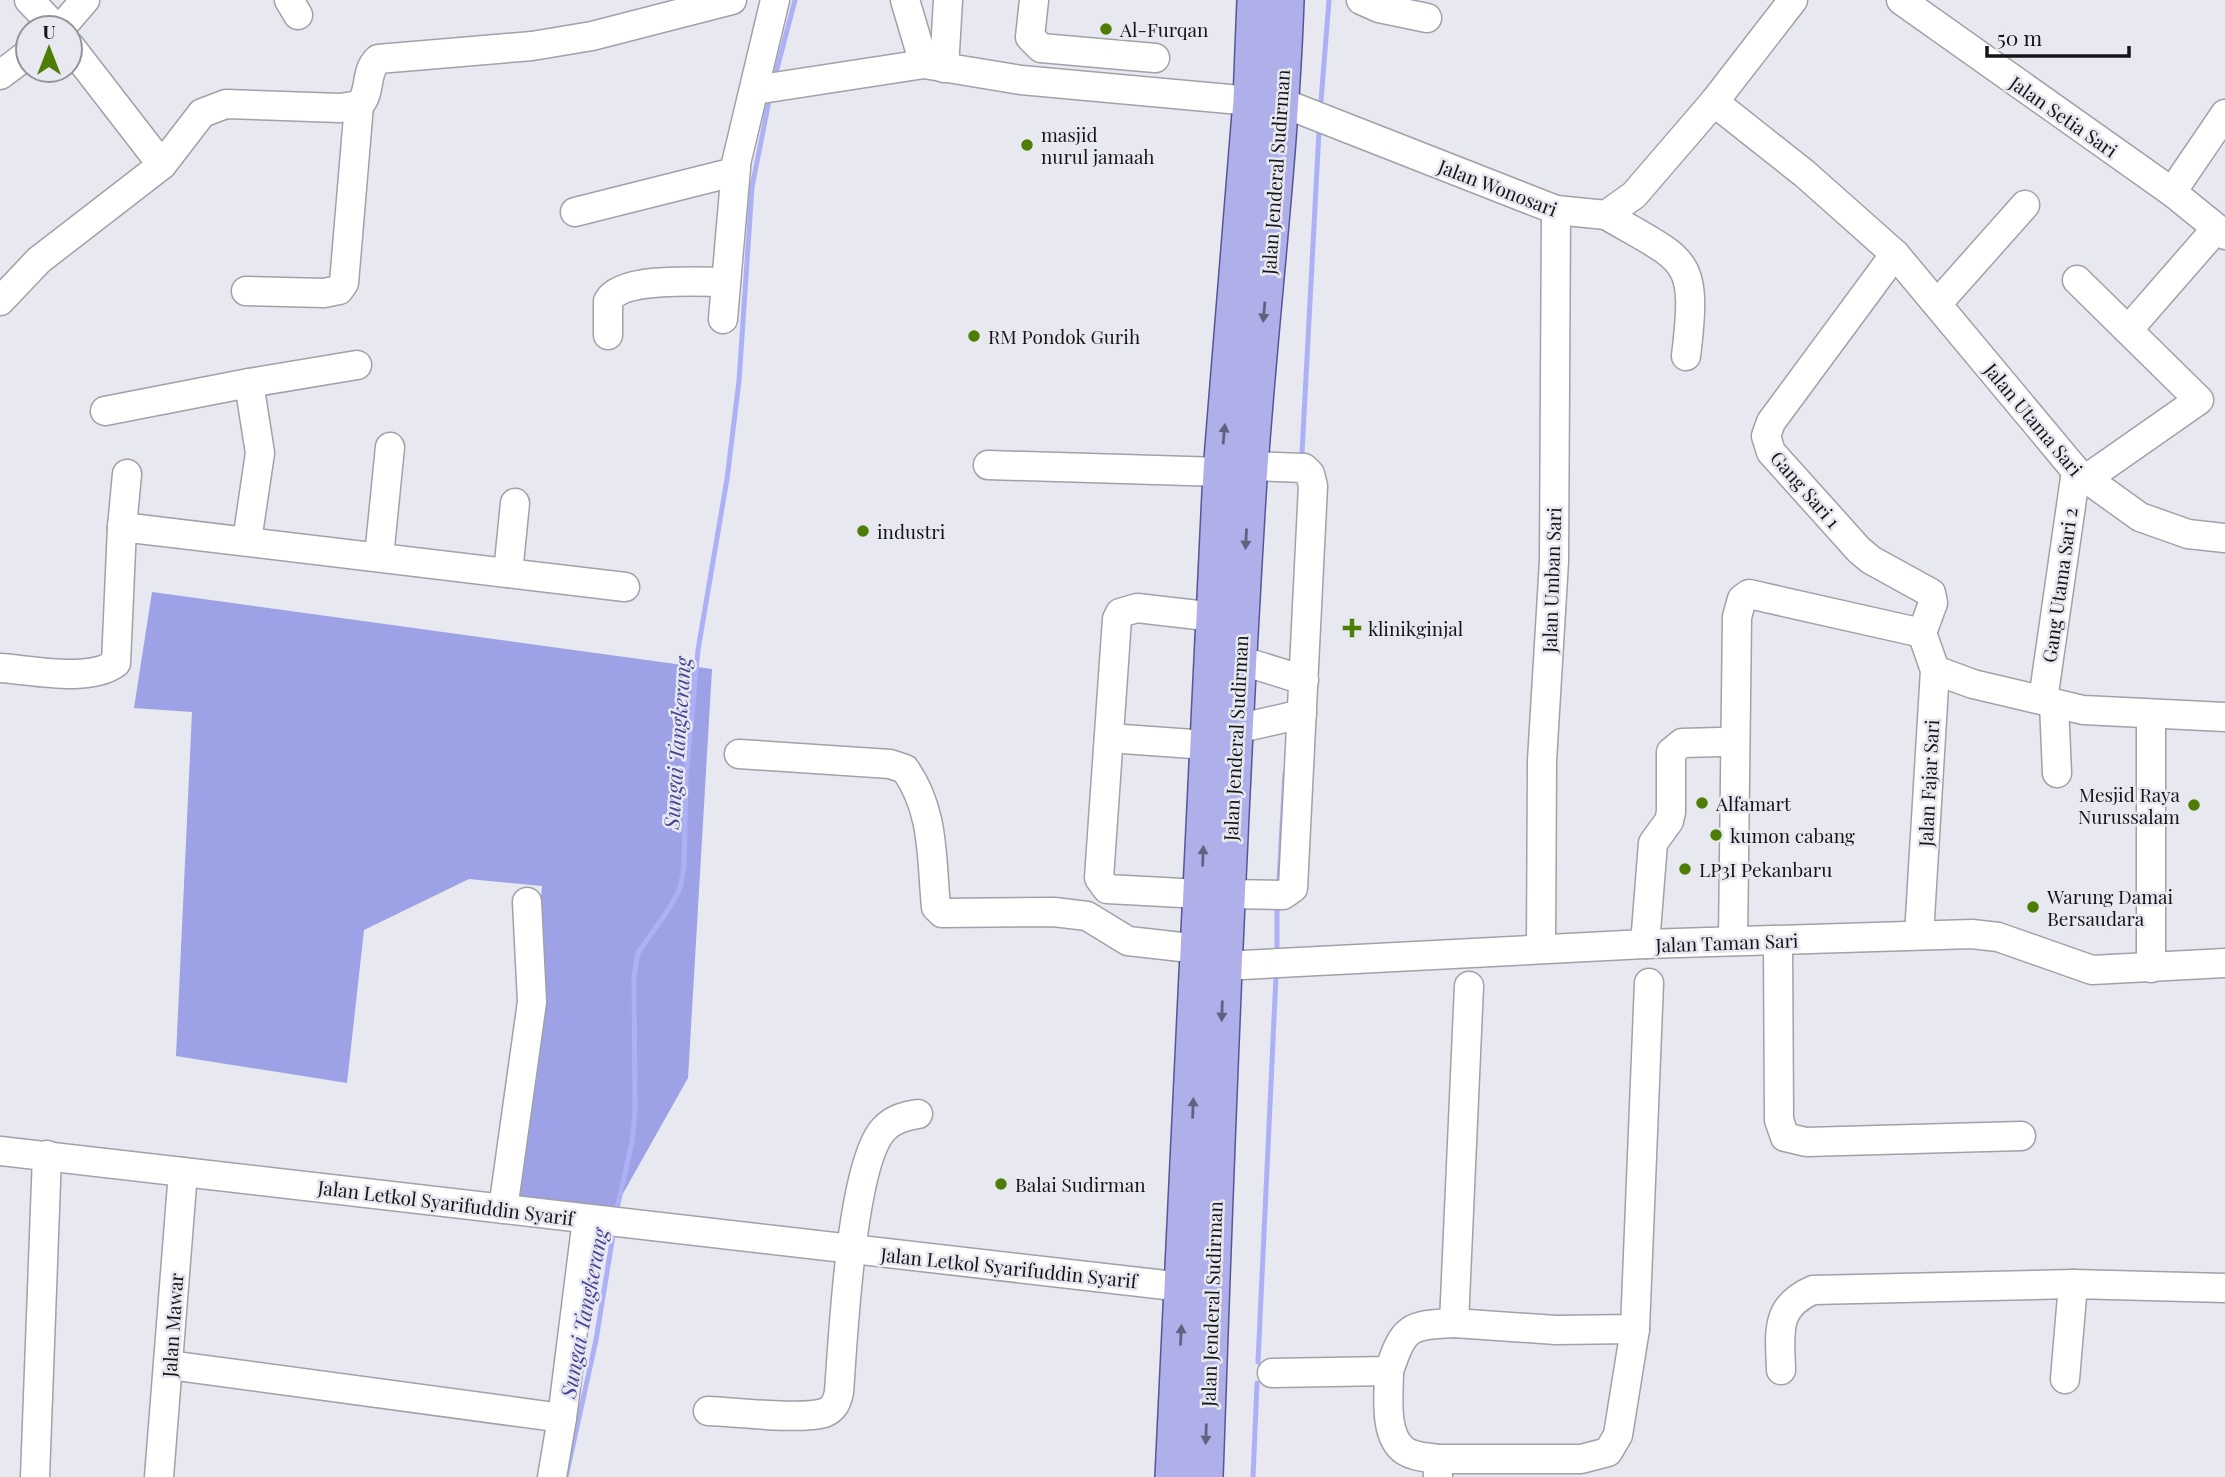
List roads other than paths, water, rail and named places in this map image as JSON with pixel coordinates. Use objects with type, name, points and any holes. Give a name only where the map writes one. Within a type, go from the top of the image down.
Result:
[{"type":"main road","name":"Jalan Jenderal Sudirman","points":[[1255,0],[1267,102]]},
{"type":"main road","name":"Jalan Jenderal Sudirman","points":[[1205,1477],[1211,957],[1221,737],[1215,617],[1236,469],[1267,102],[1286,0]]},
{"type":"main road","name":"Jalan Jenderal Sudirman","points":[[1221,737],[1239,660],[1236,469]]},
{"type":"main road","name":"Jalan Jenderal Sudirman","points":[[1173,1477],[1183,1287],[1211,957]]},
{"type":"street","points":[[29,0],[44,14]]},
{"type":"street","points":[[72,14],[85,0]]},
{"type":"street","points":[[246,291],[324,293],[339,290],[344,284],[359,105],[365,98],[372,64],[385,56],[532,46],[592,36],[732,0]]},
{"type":"street","points":[[723,319],[736,168],[775,0]]},
{"type":"street","points":[[905,0],[934,66]]},
{"type":"street","points":[[934,66],[948,0]]},
{"type":"street","points":[[1034,0],[1030,37],[1041,48],[1154,58]]},
{"type":"street","points":[[1361,0],[1379,8],[1427,18]]},
{"type":"street","points":[[1686,356],[1691,296],[1685,268],[1669,252],[1606,215],[1634,195],[1714,102],[1793,0]]},
{"type":"street","name":"Jalan Setia Sari","points":[[1901,0],[2172,192],[2221,232]]},
{"type":"street","points":[[84,64],[162,165]]},
{"type":"street","name":"Jalan Wonosari","points":[[755,90],[934,66],[1021,80],[1267,102],[1556,210],[1606,215]]},
{"type":"street","name":"Jalan Utama Sari","points":[[1714,102],[1805,174],[1895,254],[2081,475],[2126,509],[2155,524],[2188,534],[2225,538]]},
{"type":"street","points":[[0,301],[39,260],[162,165],[202,113],[217,105],[341,108],[359,105]]},
{"type":"street","points":[[2172,192],[2225,114]]},
{"type":"street","points":[[575,212],[729,174],[736,168]]},
{"type":"street","points":[[1938,303],[2025,205]]},
{"type":"street","name":"Jalan Umban Sari","points":[[1541,949],[1542,761],[1554,561],[1556,210]]},
{"type":"street","points":[[2128,330],[2221,232]]},
{"type":"street","name":"Gang Sari 1","points":[[1895,254],[1777,413],[1766,436],[1771,452],[1859,550],[1881,566],[1931,593],[1933,603],[1922,633]]},
{"type":"street","points":[[2077,280],[2199,400],[2081,475]]},
{"type":"street","points":[[608,335],[608,301],[616,291],[647,283],[726,282]]},
{"type":"street","points":[[105,411],[357,365]]},
{"type":"street","points":[[247,541],[260,453],[249,383]]},
{"type":"street","points":[[379,557],[390,447]]},
{"type":"street","points":[[988,464],[1304,468],[1312,479],[1292,717],[1293,888],[1283,895],[1107,889],[1100,883],[1117,619],[1120,614],[1137,608],[1215,617]]},
{"type":"street","points":[[0,668],[81,674],[98,672],[116,663],[127,474]]},
{"type":"street","name":"Gang Utama Sari 2","points":[[2057,773],[2048,702],[2081,475]]},
{"type":"street","points":[[508,573],[514,503]]},
{"type":"street","points":[[122,527],[625,587]]},
{"type":"street","points":[[1733,941],[1737,617],[1742,599],[1749,594],[1922,633]]},
{"type":"street","name":"Jalan Fajar Sari","points":[[1919,935],[1935,670],[1922,633]]},
{"type":"street","points":[[1239,660],[1294,677]]},
{"type":"street","points":[[1935,670],[1973,684],[2104,713],[2225,717]]},
{"type":"street","points":[[2151,714],[2151,968]]},
{"type":"street","points":[[1109,738],[1221,737],[1292,717]]},
{"type":"street","points":[[1644,944],[1653,844],[1669,821],[1671,812],[1671,751],[1682,743],[1720,741]]},
{"type":"street","name":"Jalan Taman Sari","points":[[739,754],[890,764],[905,769],[926,809],[932,836],[936,907],[942,913],[1054,912],[1087,916],[1128,941],[1211,957],[1541,949],[1972,933],[1998,937],[2092,970],[2225,963]]},
{"type":"street","points":[[503,1209],[532,1002],[527,902]]},
{"type":"street","points":[[1779,941],[1779,1120],[1785,1137],[1806,1142],[2021,1136]]},
{"type":"street","points":[[1635,1329],[1556,1331],[1454,1323],[1422,1324],[1410,1328],[1402,1336],[1389,1371],[1390,1422],[1398,1443],[1438,1468],[1581,1460],[1608,1452],[1618,1435],[1635,1329],[1649,983]]},
{"type":"street","points":[[1454,1323],[1469,986]]},
{"type":"street","points":[[708,1410],[804,1414],[826,1412],[833,1408],[839,1392],[850,1250],[869,1162],[879,1135],[893,1121],[918,1114]]},
{"type":"street","name":"Jalan Letkol Syarifuddin Syarif","points":[[0,1151],[1183,1287]]},
{"type":"street","points":[[35,1477],[47,1155]]},
{"type":"street","name":"Jalan Mawar","points":[[159,1477],[183,1172]]},
{"type":"street","points":[[552,1477],[591,1219]]},
{"type":"street","points":[[2064,1379],[2073,1284]]},
{"type":"street","points":[[1781,1370],[1780,1335],[1786,1308],[1796,1298],[1813,1290],[2073,1284],[2225,1288]]},
{"type":"street","points":[[169,1365],[562,1418]]},
{"type":"street","points":[[1272,1373],[1389,1371]]},
{"type":"waterway","name":"Sungai Tangkerang","points":[[774,80],[795,0]]},
{"type":"waterway","points":[[1321,101],[1329,0]]},
{"type":"waterway","name":"Sungai Tangkerang","points":[[616,1213],[632,1142],[635,1112],[634,977],[638,953],[670,907],[680,888],[684,867],[686,775],[698,650],[727,479],[739,381],[752,187],[770,96]]},
{"type":"waterway","points":[[1302,453],[1319,131]]},
{"type":"waterway","points":[[1279,880],[1285,773]]},
{"type":"waterway","points":[[1277,911],[1277,949]]},
{"type":"waterway","points":[[1258,1362],[1276,976]]},
{"type":"waterway","name":"Sungai Tangkerang","points":[[566,1477],[596,1340],[614,1229]]},
{"type":"waterway","points":[[1253,1477],[1257,1383]]},
{"type":"place","name":"Al-Furqan","points":[[1106,29]]},
{"type":"place","name":"masjid nurul jamaah","points":[[1027,145]]},
{"type":"place","name":"RM Pondok Gurih","points":[[974,336]]},
{"type":"place","name":"industri","points":[[863,531]]},
{"type":"place","name":"klinikginjal","points":[[1352,628]]},
{"type":"place","name":"Alfamart","points":[[1702,803]]},
{"type":"place","name":"Mesjid Raya Nurussalam","points":[[2194,805]]},
{"type":"place","name":"kumon cabang","points":[[1716,835]]},
{"type":"place","name":"LP3I Pekanbaru","points":[[1685,869]]},
{"type":"place","name":"Warung Damai Bersaudara","points":[[2033,907]]},
{"type":"place","name":"Balai Sudirman","points":[[1001,1184]]}]
